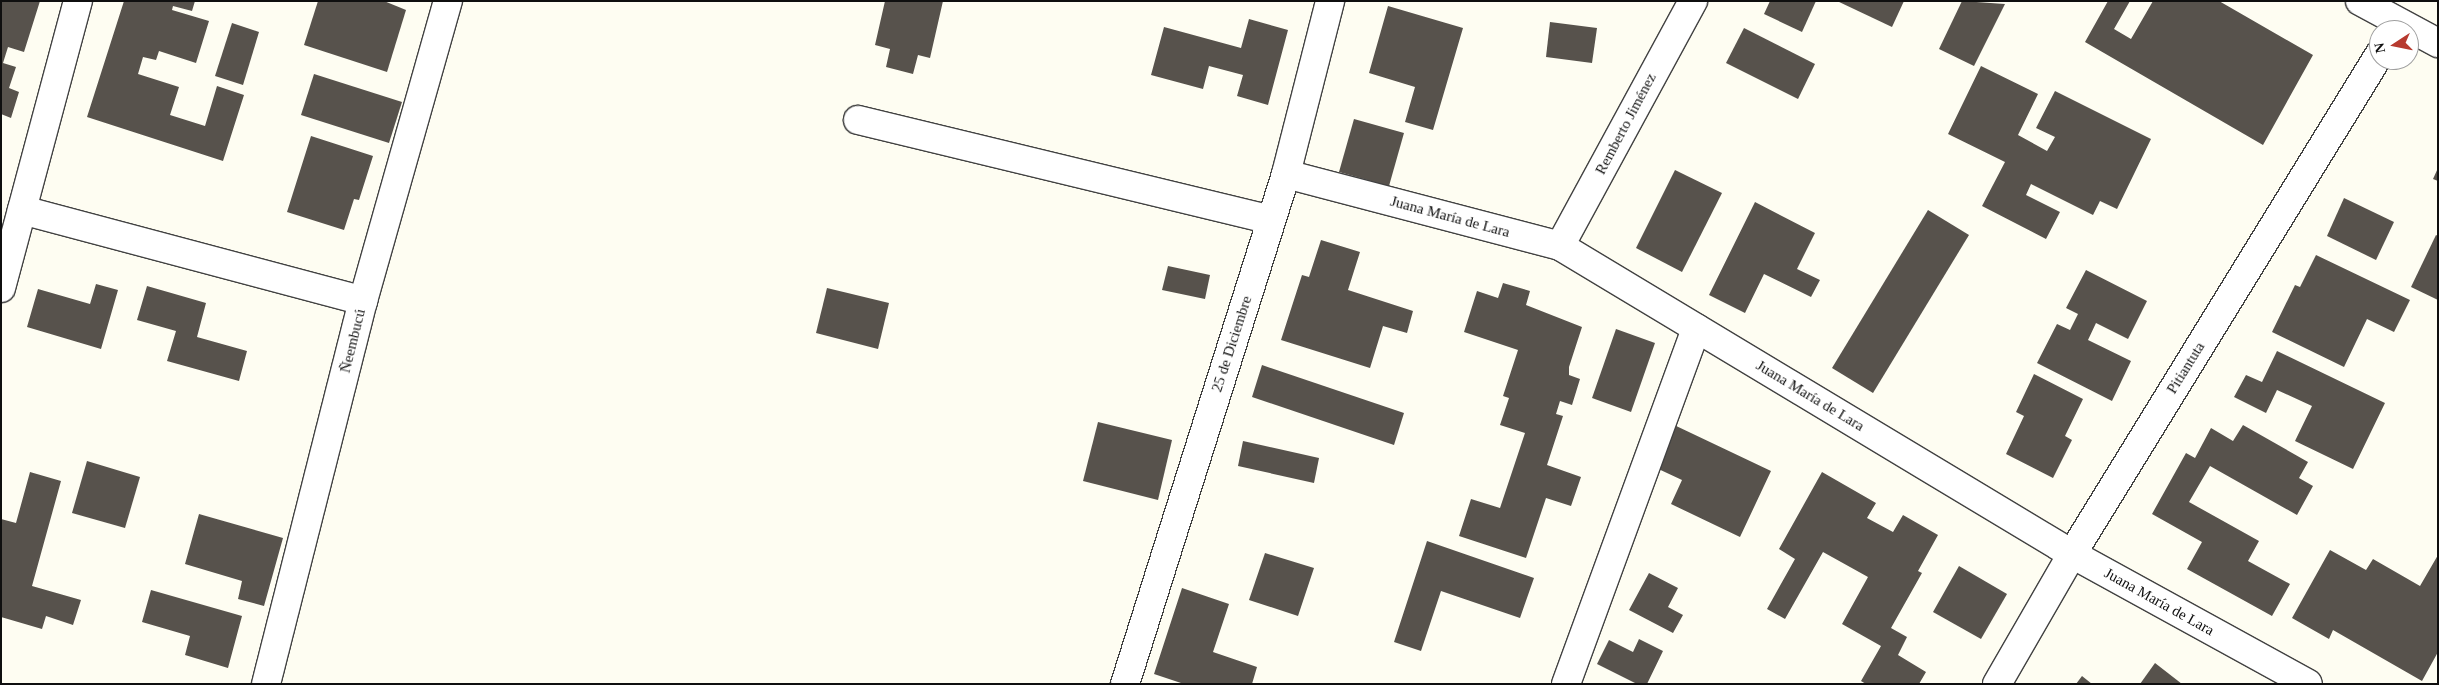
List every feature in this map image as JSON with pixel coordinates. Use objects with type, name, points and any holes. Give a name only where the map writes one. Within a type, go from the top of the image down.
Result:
[{"type":"street","points":[[1,288],[78,1]]},
{"type":"street","name":"Ñeembucú","points":[[266,684],[363,301],[448,1]]},
{"type":"street","name":"25 de Diciembre","points":[[1125,684],[1286,174],[1330,1]]},
{"type":"street","name":"Remberto Jiménez","points":[[1560,246],[1693,1]]},
{"type":"street","points":[[2360,1],[2402,18],[2438,43]]},
{"type":"street","name":"Pitiantuta","points":[[1997,684],[2072,554],[2370,70]]},
{"type":"street","points":[[858,120],[1272,220]]},
{"type":"street","name":"Juana María de Lara","points":[[1286,174],[1560,246],[2072,554],[2308,684]]},
{"type":"street","points":[[22,210],[363,301]]},
{"type":"street","points":[[1566,684],[1696,328]]},
{"type":"building","points":[[1,1],[40,1],[24,52],[8,47],[3,63],[16,67],[9,88],[19,92],[11,118],[1,114]]},
{"type":"building","points":[[124,1],[195,1],[192,11],[173,6],[172,10],[209,21],[196,63],[159,51],[156,60],[143,57],[138,74],[179,87],[170,115],[205,126],[217,86],[244,95],[223,161],[87,117]]},
{"type":"building","points":[[318,1],[384,1],[406,10],[387,72],[304,45]]},
{"type":"building","points":[[885,1],[943,1],[930,58],[918,55],[913,74],[886,67],[890,49],[875,45]]},
{"type":"building","points":[[1770,1],[1816,1],[1802,32],[1764,14]]},
{"type":"building","points":[[1837,1],[1904,1],[1892,27]]},
{"type":"building","points":[[1962,1],[2005,4],[1974,66],[1939,49]]},
{"type":"building","points":[[2108,1],[2130,1],[2114,29],[2131,39],[2153,1],[2219,1],[2313,55],[2263,145],[2085,42]]},
{"type":"building","points":[[1388,6],[1463,28],[1433,130],[1405,122],[1415,87],[1369,73]]},
{"type":"building","points":[[1249,19],[1288,30],[1268,105],[1237,96],[1243,75],[1209,66],[1203,89],[1151,75],[1164,27],[1241,48]]},
{"type":"building","points":[[1550,22],[1597,28],[1592,63],[1546,57]]},
{"type":"building","points":[[232,23],[259,32],[243,85],[215,76]]},
{"type":"building","points":[[1744,28],[1815,64],[1798,99],[1726,63]]},
{"type":"building","points":[[1981,66],[2038,94],[2018,135],[2047,151],[2055,137],[2036,128],[2055,91],[2151,139],[2117,209],[2100,201],[2093,215],[2031,184],[2026,195],[2060,212],[2046,239],[1982,206],[2005,162],[1948,134]]},
{"type":"building","points":[[314,74],[402,102],[389,143],[301,115]]},
{"type":"building","points":[[1354,119],[1404,133],[1389,186],[1339,172]]},
{"type":"building","points":[[311,136],[373,156],[359,200],[354,199],[344,230],[287,212]]},
{"type":"building","points":[[2438,168],[2438,181],[2433,179]]},
{"type":"building","points":[[1675,170],[1722,193],[1682,272],[1636,248]]},
{"type":"building","points":[[2344,198],[2394,222],[2376,260],[2327,236]]},
{"type":"building","points":[[1755,202],[1815,233],[1797,269],[1820,280],[1811,297],[1764,274],[1745,313],[1709,295]]},
{"type":"building","points":[[1928,210],[1969,235],[1873,393],[1832,368]]},
{"type":"building","points":[[2436,235],[2438,236],[2438,300],[2411,287]]},
{"type":"building","points":[[1321,240],[1360,252],[1348,290],[1413,311],[1407,333],[1383,326],[1370,368],[1281,340],[1302,275],[1309,277]]},
{"type":"building","points":[[2316,255],[2410,300],[2394,332],[2367,319],[2344,367],[2272,332],[2295,285],[2300,287]]},
{"type":"building","points":[[1168,266],[1210,275],[1205,299],[1162,290]]},
{"type":"building","points":[[2086,270],[2147,301],[2128,339],[2096,323],[2088,340],[2131,361],[2112,401],[2037,363],[2057,324],[2070,330],[2078,314],[2066,308]]},
{"type":"building","points":[[1503,283],[1530,291],[1526,305],[1582,327],[1569,367],[1569,375],[1580,379],[1572,405],[1560,401],[1556,414],[1563,416],[1547,465],[1581,477],[1571,506],[1546,498],[1526,558],[1459,536],[1471,499],[1500,508],[1525,433],[1500,425],[1509,398],[1503,396],[1518,350],[1464,332],[1477,291],[1498,298]]},
{"type":"building","points":[[96,284],[118,290],[101,349],[27,327],[38,289],[90,304]]},
{"type":"building","points":[[147,286],[206,303],[197,337],[247,351],[239,381],[167,361],[176,331],[137,320]]},
{"type":"building","points":[[827,288],[889,303],[878,349],[816,333]]},
{"type":"building","points":[[1616,329],[1655,343],[1631,412],[1592,398]]},
{"type":"building","points":[[2277,351],[2385,403],[2353,469],[2295,441],[2312,406],[2277,390],[2266,413],[2234,397],[2246,375],[2262,382]]},
{"type":"building","points":[[1262,365],[1404,413],[1394,445],[1252,397]]},
{"type":"building","points":[[2034,374],[2083,399],[2065,436],[2072,440],[2053,478],[2006,454],[2024,416],[2016,412]]},
{"type":"building","points":[[1098,422],[1172,440],[1158,500],[1083,481]]},
{"type":"building","points":[[1672,424],[1771,471],[1740,537],[1671,504],[1682,480],[1652,466]]},
{"type":"building","points":[[2243,425],[2308,462],[2299,478],[2313,486],[2297,515],[2210,466],[2189,502],[2259,541],[2248,561],[2290,584],[2272,616],[2187,569],[2202,542],[2152,514],[2186,453],[2195,458],[2211,428],[2233,441]]},
{"type":"building","points":[[1243,441],[1319,458],[1314,483],[1238,466]]},
{"type":"building","points":[[87,461],[140,477],[125,528],[72,513]]},
{"type":"building","points":[[30,472],[61,481],[32,586],[81,600],[73,625],[46,616],[42,629],[1,617],[1,519],[16,523]]},
{"type":"building","points":[[1822,472],[1876,503],[1867,518],[1893,532],[1903,515],[1938,535],[1918,571],[1922,573],[1891,628],[1907,637],[1898,655],[1926,672],[1919,684],[1866,684],[1861,681],[1881,646],[1842,624],[1868,577],[1823,552],[1785,619],[1767,609],[1795,559],[1779,549]]},
{"type":"building","points":[[199,514],[283,538],[264,606],[238,599],[242,581],[185,564]]},
{"type":"building","points":[[1427,541],[1534,578],[1520,618],[1441,591],[1421,651],[1394,642]]},
{"type":"building","points":[[2330,550],[2366,570],[2373,559],[2420,586],[2438,555],[2438,652],[2422,681],[2333,630],[2329,639],[2292,618]]},
{"type":"building","points":[[1265,553],[1314,568],[1298,616],[1249,600]]},
{"type":"building","points":[[1959,566],[2007,594],[1981,639],[1933,612]]},
{"type":"building","points":[[1649,573],[1678,588],[1668,607],[1683,615],[1673,633],[1629,610]]},
{"type":"building","points":[[1182,588],[1229,604],[1213,652],[1257,667],[1252,684],[1184,684],[1154,674]]},
{"type":"building","points":[[151,590],[242,616],[228,668],[185,655],[190,636],[142,622]]},
{"type":"building","points":[[1639,639],[1663,651],[1647,684],[1637,684],[1597,664],[1609,640],[1633,652]]},
{"type":"building","points":[[2155,663],[2182,684],[2140,684]]},
{"type":"building","points":[[2082,676],[2092,684],[2076,684]]}]
